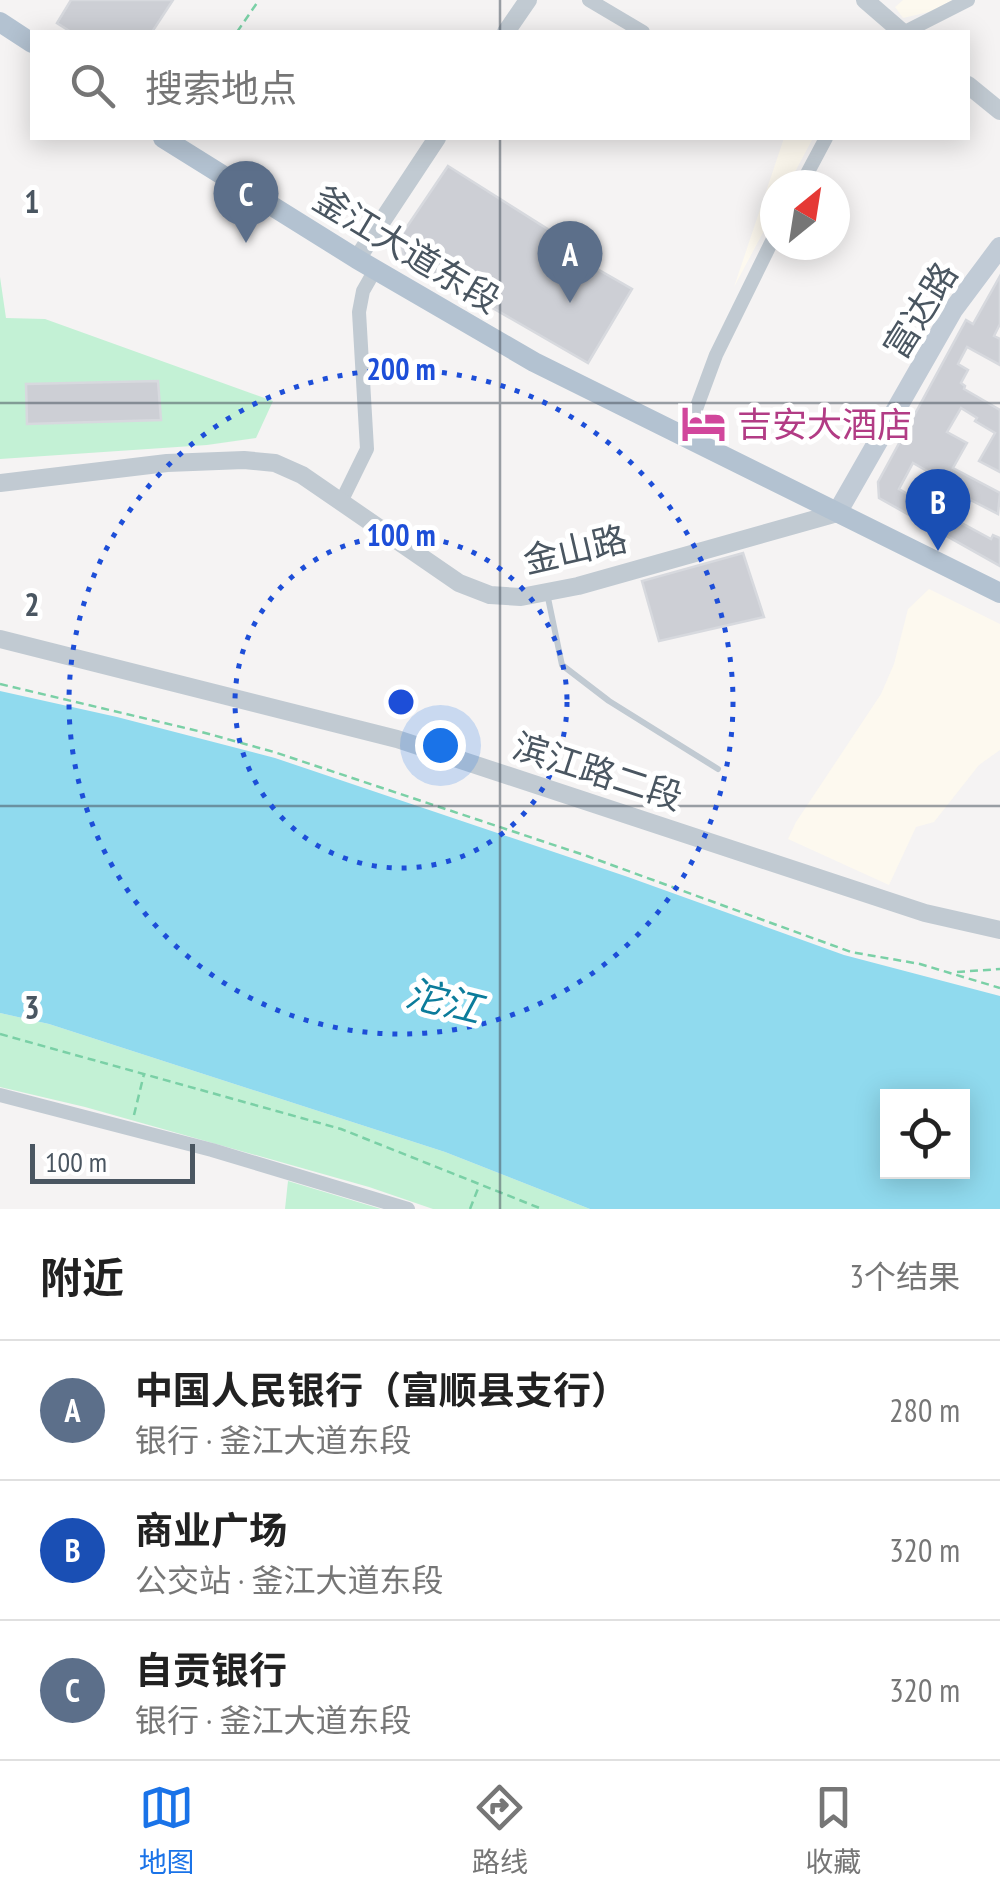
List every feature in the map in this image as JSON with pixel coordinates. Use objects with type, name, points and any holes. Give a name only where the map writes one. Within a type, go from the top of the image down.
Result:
[{"type":"main road","points":[[0,22],[30,42]]},
{"type":"main road","points":[[0,36],[30,55]]},
{"type":"main road","name":"釜江大道东段","points":[[166,140],[534,362],[1000,583]]},
{"type":"main road","name":"釜江大道东段","points":[[187,140],[365,259],[1000,594]]},
{"type":"main road","name":"富达路","points":[[840,508],[953,310],[1000,247]]},
{"type":"street","points":[[507,30],[528,0]]},
{"type":"street","points":[[589,0],[640,30]]},
{"type":"street","points":[[907,30],[968,0]]},
{"type":"street","points":[[869,5],[900,30]]},
{"type":"street","points":[[970,87],[1000,111]]},
{"type":"street","points":[[341,502],[367,449],[359,312],[365,259],[436,140]]},
{"type":"street","points":[[809,170],[825,140]]},
{"type":"street","points":[[689,428],[716,355],[763,260]]},
{"type":"street","name":"金山路","points":[[0,483],[167,463],[244,460],[275,464],[302,475],[459,583],[490,595],[520,597],[840,508]]},
{"type":"street","name":"滨江路二段","points":[[0,639],[397,740],[925,912],[1000,930]]},
{"type":"street","points":[[0,1095],[130,1127],[408,1209]]},
{"type":"lane","points":[[547,592],[562,665],[609,700],[718,768]]},
{"type":"path","points":[[239,30],[258,0]]},
{"type":"path","points":[[0,684],[274,752],[587,856],[851,952],[920,964],[1000,988]]},
{"type":"path","points":[[951,973],[1000,969]]},
{"type":"path","points":[[0,1034],[342,1130],[542,1209]]},
{"type":"path","points":[[130,1127],[145,1073]]},
{"type":"path","points":[[470,1209],[480,1184]]},
{"type":"shaded area","points":[[903,0],[952,0],[933,11],[903,18],[895,7]]},
{"type":"shaded area","points":[[783,140],[812,140],[796,170],[773,170]]},
{"type":"shaded area","points":[[760,210],[760,238],[734,287]]},
{"type":"shaded area","points":[[929,589],[1000,624],[1000,750],[979,765],[934,822],[916,827],[889,885],[788,839],[881,694],[894,664],[908,609]]},
{"type":"green space","points":[[0,277],[6,318],[45,319],[273,401],[256,438],[0,459]]},
{"type":"green space","points":[[0,1013],[49,1024],[445,1152],[590,1209],[433,1209],[369,1187],[0,1087]]},
{"type":"green space","points":[[288,1181],[381,1209],[285,1209]]},
{"type":"water","name":"沱江","points":[[0,691],[275,758],[628,877],[844,955],[1000,996],[1000,1209],[590,1209],[445,1152],[49,1024],[0,1013]]},
{"type":"building","points":[[71,0],[173,0],[153,30],[68,30],[57,23]]},
{"type":"building","points":[[448,166],[557,235],[552,243],[632,289],[588,363],[404,257],[400,237]]},
{"type":"building","points":[[1000,276],[1000,324],[994,336],[1000,339],[1000,365],[967,347],[958,364],[968,370],[961,383],[964,389],[1000,410],[1000,472],[979,461],[995,433],[975,421],[977,418],[961,408],[947,432],[967,443],[953,468],[1000,493],[998,514],[951,490],[953,486],[913,463],[899,489],[918,500],[920,496],[936,505],[934,508],[991,539],[993,535],[1000,538],[1000,566],[879,498],[878,482],[966,320],[973,324]]},
{"type":"building","points":[[158,381],[161,420],[27,424],[26,384]]},
{"type":"building","points":[[743,553],[764,617],[659,641],[642,581]]},
{"type":"place","name":"自贡银行","points":[[246,243]]},
{"type":"place","name":"中国人民银行（富顺县支行）","points":[[570,303]]},
{"type":"place","name":"吉安大酒店","points":[[704,424]]},
{"type":"place","name":"商业广场","points":[[938,551]]}]
